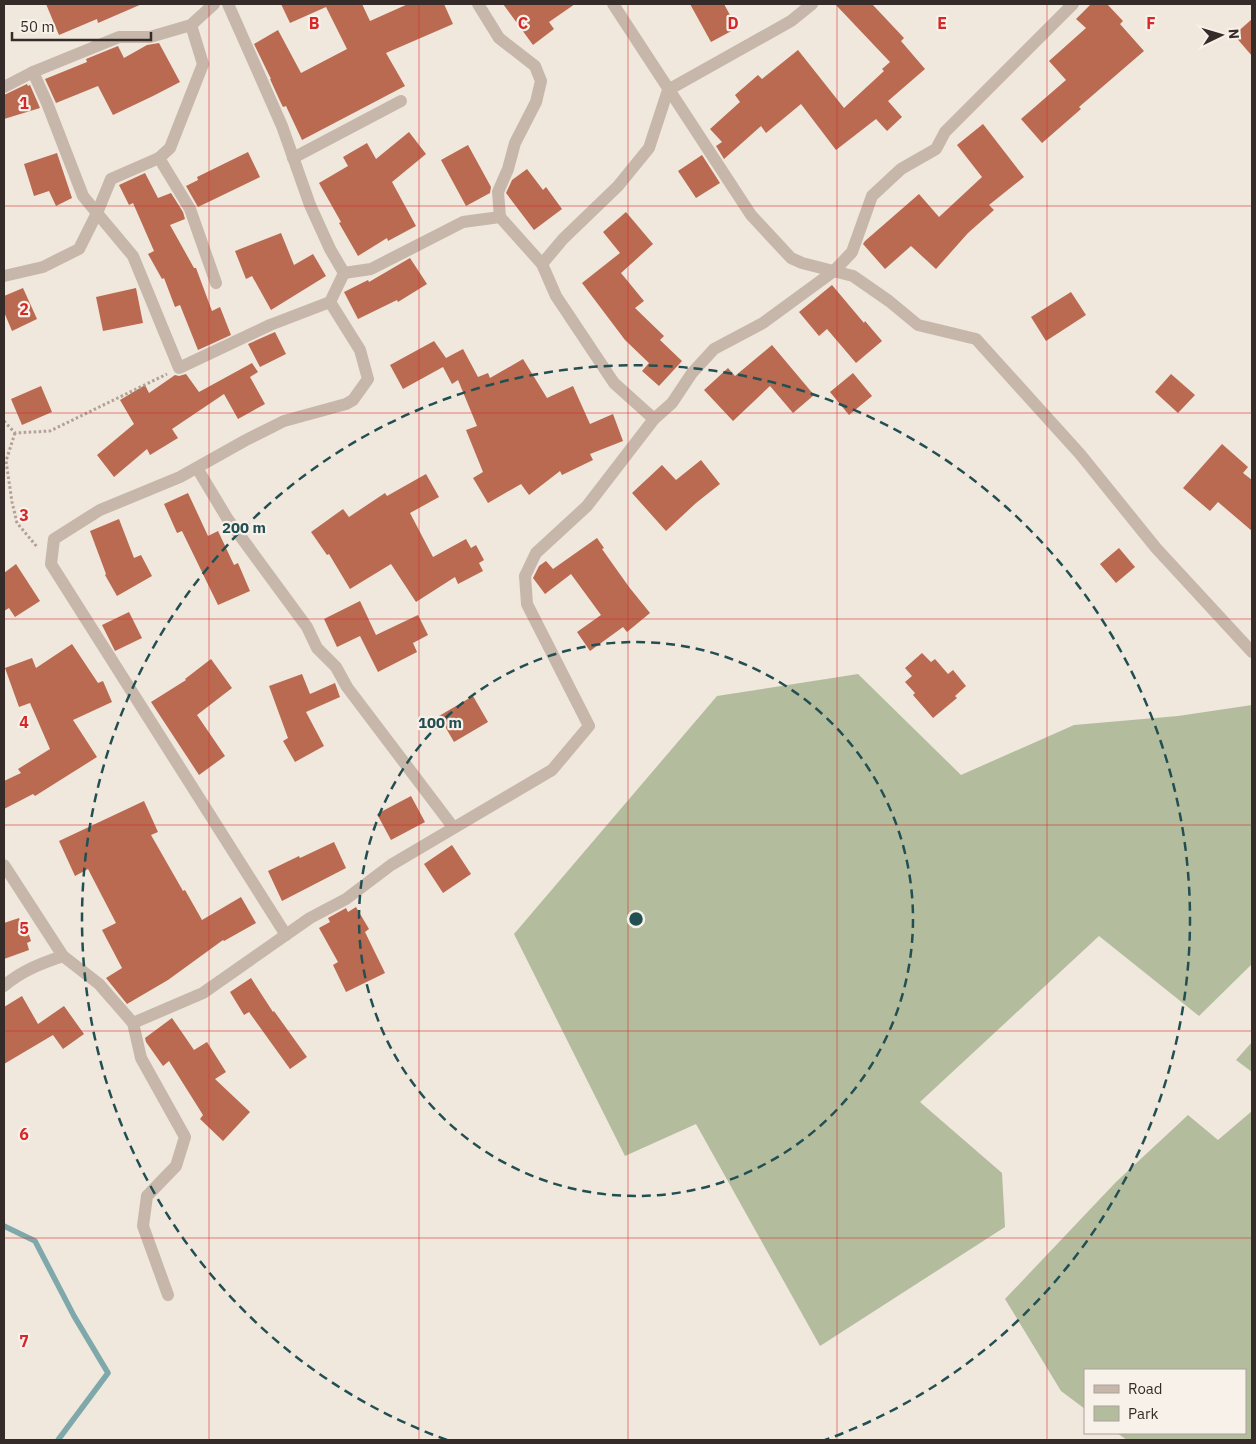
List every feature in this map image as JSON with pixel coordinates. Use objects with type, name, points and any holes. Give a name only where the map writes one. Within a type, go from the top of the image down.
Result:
[{"type":"street","points":[[4,87],[33,72],[118,37],[150,37],[191,25],[214,4]]},
{"type":"street","points":[[228,4],[282,126],[310,205],[330,249],[344,273]]},
{"type":"street","points":[[478,4],[499,38],[536,66],[541,81],[536,102],[515,143],[508,169],[498,192],[500,217],[542,264],[556,296],[614,383],[654,419]]},
{"type":"street","points":[[613,4],[751,215],[791,258],[802,263],[853,276],[889,301],[918,325],[976,338],[1080,454],[1156,548],[1252,652]]},
{"type":"street","points":[[542,264],[586,216],[618,186],[649,148],[668,90],[790,21],[812,4]]},
{"type":"street","points":[[133,1023],[203,993],[310,918],[346,899],[391,865],[552,770],[589,726],[527,604],[525,576],[536,553],[587,506],[654,419],[672,403],[692,373],[714,349],[763,323],[834,271],[852,252],[872,196],[901,169],[936,149],[945,132],[1073,4]]},
{"type":"street","points":[[4,276],[43,267],[79,249],[111,179],[159,158],[170,148],[203,64],[191,25]]},
{"type":"street","points":[[33,72],[47,102],[83,196],[133,256],[179,368],[270,325],[330,302],[344,273]]},
{"type":"street","points":[[293,158],[401,101]]},
{"type":"street","points":[[159,158],[190,209],[216,283]]},
{"type":"street","points":[[344,273],[371,269],[463,222],[500,217]]},
{"type":"street","points":[[286,934],[51,564],[54,539],[100,510],[197,468],[284,421],[346,404],[353,400],[368,378],[360,350],[330,302]]},
{"type":"street","points":[[197,468],[227,518],[307,627],[317,648],[336,667],[347,687],[453,827]]},
{"type":"street","points":[[4,865],[63,956],[98,984],[133,1023],[141,1058],[186,1137],[176,1166],[147,1196],[143,1226],[168,1295]]},
{"type":"street","points":[[4,986],[12,978],[40,964],[63,956]]},
{"type":"path","points":[[15,433],[50,431],[179,368]]},
{"type":"path","points":[[4,421],[15,433]]},
{"type":"path","points":[[15,433],[6,461],[17,523],[51,564]]},
{"type":"green space","points":[[858,674],[961,775],[1074,725],[1178,716],[1252,705],[1252,964],[1199,1016],[1099,936],[920,1102],[1002,1173],[1005,1227],[820,1346],[696,1124],[625,1156],[514,934],[717,696]]},
{"type":"green space","points":[[1252,1042],[1252,1072],[1236,1060]]},
{"type":"green space","points":[[1252,1111],[1252,1440],[1127,1440],[1118,1434],[1246,1434],[1246,1369],[1084,1369],[1084,1408],[1061,1391],[1005,1299],[1116,1182],[1188,1115],[1218,1140]]},
{"type":"building","points":[[46,4],[142,4],[98,23],[97,19],[59,35]]},
{"type":"building","points":[[281,4],[362,4],[370,21],[408,4],[444,4],[453,24],[386,53],[405,86],[302,140],[286,106],[283,107],[280,101],[254,44],[278,30],[301,73],[347,49],[326,7],[290,23]]},
{"type":"building","points":[[503,4],[575,4],[549,22],[554,29],[533,45]]},
{"type":"building","points":[[690,4],[724,4],[737,28],[711,42]]},
{"type":"building","points":[[835,4],[872,4],[904,38],[901,41],[925,69],[888,101],[902,117],[887,131],[876,119],[836,150],[801,104],[766,133],[761,126],[724,159],[716,146],[722,142],[710,129],[740,102],[735,95],[758,75],[762,79],[798,50],[844,108],[884,71],[882,69],[890,62]]},
{"type":"building","points":[[1091,4],[1107,4],[1123,21],[1120,24],[1144,51],[1079,107],[1081,109],[1042,143],[1021,119],[1066,80],[1049,61],[1086,28],[1076,19]]},
{"type":"building","points":[[1252,19],[1252,56],[1234,35]]},
{"type":"building","points":[[159,43],[180,82],[113,115],[98,86],[56,103],[45,79],[87,62],[86,59],[118,46],[124,58],[147,45]]},
{"type":"building","points":[[27,84],[28,86],[30,85],[40,108],[4,119],[4,95]]},
{"type":"building","points":[[983,124],[1024,177],[989,205],[994,210],[968,233],[936,269],[911,246],[885,269],[863,244],[865,241],[919,194],[939,217],[982,177],[957,145]]},
{"type":"building","points":[[409,132],[426,154],[392,182],[416,226],[388,241],[387,238],[358,256],[319,183],[348,166],[343,157],[367,143],[376,159]]},
{"type":"building","points":[[468,145],[491,187],[490,193],[466,206],[441,160]]},
{"type":"building","points":[[248,152],[260,177],[198,207],[186,186],[198,180],[197,177]]},
{"type":"building","points":[[57,153],[72,198],[56,206],[49,191],[34,196],[24,164]]},
{"type":"building","points":[[702,155],[720,183],[696,198],[678,171]]},
{"type":"building","points":[[527,169],[543,190],[546,187],[562,209],[534,230],[506,193],[512,180]]},
{"type":"building","points":[[145,173],[158,198],[171,193],[183,212],[185,219],[170,225],[194,268],[196,268],[212,311],[220,307],[231,335],[198,350],[180,305],[175,307],[164,278],[162,279],[148,254],[154,251],[133,203],[129,205],[119,185]]},
{"type":"building","points":[[626,212],[653,244],[621,273],[644,301],[635,308],[664,336],[660,340],[682,361],[659,386],[642,371],[649,363],[625,340],[582,283],[620,253],[603,232]]},
{"type":"building","points":[[281,233],[294,265],[313,254],[326,276],[271,310],[252,276],[246,279],[235,251]]},
{"type":"building","points":[[410,258],[427,284],[398,302],[397,300],[358,319],[344,292],[368,280],[369,282]]},
{"type":"building","points":[[832,285],[882,341],[856,363],[827,329],[819,336],[799,312]]},
{"type":"building","points":[[23,288],[37,319],[12,331],[4,312],[4,296]]},
{"type":"building","points":[[136,288],[143,323],[103,331],[96,297]]},
{"type":"building","points":[[1071,292],[1086,315],[1046,341],[1031,317]]},
{"type":"building","points":[[275,332],[286,354],[260,367],[248,344]]},
{"type":"building","points":[[434,341],[446,358],[463,349],[478,377],[488,373],[490,378],[523,359],[547,398],[573,386],[590,424],[613,414],[623,441],[590,454],[593,460],[562,475],[560,471],[529,495],[521,484],[488,503],[473,478],[483,472],[466,430],[477,426],[458,380],[452,384],[443,367],[403,389],[390,365]]},
{"type":"building","points":[[772,345],[814,395],[793,413],[770,386],[733,421],[704,390],[728,368],[735,376]]},
{"type":"building","points":[[252,363],[258,372],[250,377],[265,404],[238,419],[224,394],[172,429],[178,438],[150,455],[147,449],[114,477],[97,455],[134,424],[120,400],[145,385],[149,393],[175,375],[186,374],[199,392]]},
{"type":"building","points":[[853,373],[872,396],[849,415],[830,392]]},
{"type":"building","points":[[1171,374],[1195,395],[1178,413],[1155,392]]},
{"type":"building","points":[[41,386],[52,412],[22,425],[11,399]]},
{"type":"building","points":[[1222,444],[1248,467],[1243,473],[1252,480],[1252,531],[1218,502],[1210,511],[1183,488]]},
{"type":"building","points":[[701,460],[720,484],[666,531],[632,493],[662,465],[676,480]]},
{"type":"building","points":[[426,474],[439,497],[410,513],[433,557],[466,539],[471,548],[476,545],[484,560],[479,563],[483,571],[458,584],[455,577],[416,602],[391,564],[350,589],[329,554],[327,555],[311,532],[343,509],[349,517],[385,493],[387,496]]},
{"type":"building","points":[[188,493],[208,536],[218,531],[234,565],[238,563],[250,591],[218,605],[182,531],[177,533],[164,504]]},
{"type":"building","points":[[119,519],[134,558],[141,555],[152,576],[117,596],[105,575],[90,531]]},
{"type":"building","points":[[597,538],[604,548],[602,549],[650,613],[627,632],[623,627],[590,651],[577,632],[601,615],[571,574],[545,594],[533,578],[539,566],[546,561],[553,569]]},
{"type":"building","points":[[1119,548],[1135,567],[1116,583],[1100,564]]},
{"type":"building","points":[[16,564],[40,601],[15,617],[9,608],[4,611],[4,573]]},
{"type":"building","points":[[360,601],[376,635],[418,615],[428,635],[413,643],[417,652],[378,672],[360,636],[337,647],[324,619]]},
{"type":"building","points":[[129,612],[142,638],[115,651],[102,625]]},
{"type":"building","points":[[72,644],[98,683],[103,681],[112,702],[73,720],[97,757],[35,796],[33,794],[4,809],[4,781],[21,773],[18,769],[50,749],[30,703],[19,707],[5,668],[32,658],[36,668]]},
{"type":"building","points":[[922,653],[931,662],[935,659],[948,674],[953,670],[966,686],[955,696],[957,698],[933,718],[913,695],[915,693],[905,682],[912,676],[905,668]]},
{"type":"building","points":[[211,659],[232,688],[197,715],[225,756],[199,775],[151,702],[186,680]]},
{"type":"building","points":[[302,674],[310,694],[335,683],[340,697],[306,712],[324,746],[295,762],[283,741],[288,738],[269,686]]},
{"type":"building","points":[[473,696],[488,722],[454,742],[439,716]]},
{"type":"building","points":[[411,796],[425,822],[391,840],[377,814]]},
{"type":"building","points":[[144,801],[158,832],[151,835],[202,920],[241,897],[256,923],[223,940],[168,980],[127,1004],[106,978],[122,968],[102,930],[116,923],[88,869],[75,876],[59,841]]},
{"type":"building","points":[[334,842],[346,868],[282,901],[268,871]]},
{"type":"building","points":[[452,845],[471,874],[443,893],[424,864]]},
{"type":"building","points":[[356,907],[369,929],[365,932],[385,973],[346,992],[333,965],[338,962],[319,928],[330,922],[328,918],[346,908],[348,912]]},
{"type":"building","points":[[19,918],[22,927],[26,926],[31,941],[27,943],[29,950],[4,959],[4,923]]},
{"type":"building","points":[[251,978],[273,1012],[307,1057],[290,1069],[249,1012],[244,1015],[230,992]]},
{"type":"building","points":[[22,996],[38,1024],[64,1006],[84,1034],[63,1049],[53,1035],[4,1064],[4,1007]]},
{"type":"building","points":[[172,1018],[194,1050],[207,1042],[226,1072],[215,1079],[250,1112],[223,1141],[200,1119],[203,1115],[169,1061],[163,1066],[146,1042],[145,1038]]},
{"type":"waterway","points":[[4,1226],[35,1241],[74,1316],[108,1373],[58,1440]]}]
